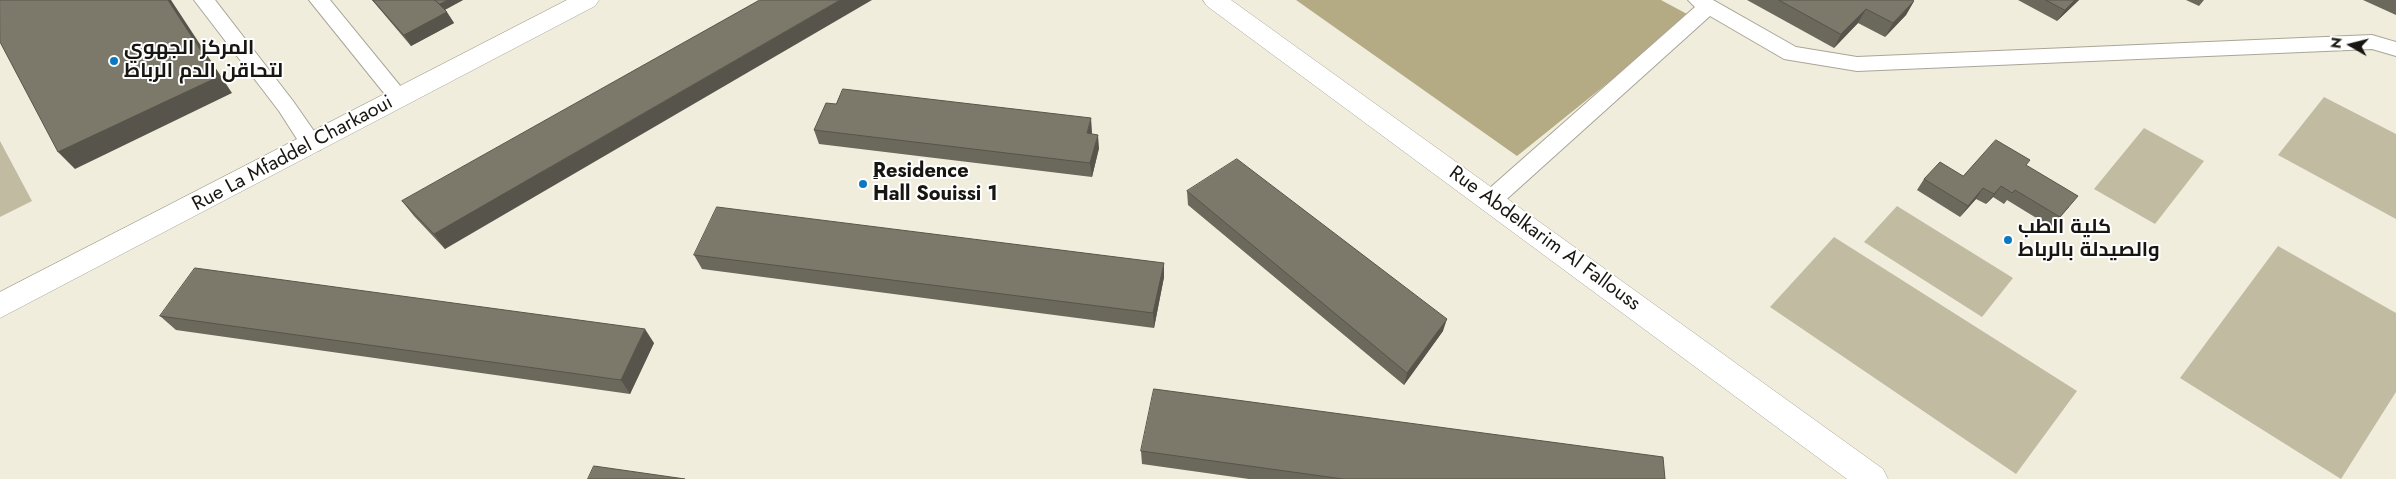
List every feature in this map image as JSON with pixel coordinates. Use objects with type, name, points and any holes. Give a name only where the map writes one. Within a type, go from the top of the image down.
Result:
[{"type":"street","name":"Rue La Mfaddel Charkaoui","points":[[0,306],[586,0]]},
{"type":"street","name":"Rue Abdelkarim Al Fallouss","points":[[1216,0],[1872,479]]},
{"type":"lane","points":[[204,0],[286,106],[312,144]]},
{"type":"lane","points":[[324,2],[399,98]]},
{"type":"lane","points":[[1491,200],[1703,3],[1791,54],[1857,64],[2372,42],[2396,49]]},
{"type":"shaded area","points":[[1296,0],[1661,0],[1687,14],[1650,49],[1517,156]]},
{"type":"shaded area","points":[[2324,97],[2396,134],[2396,219],[2278,155]]},
{"type":"shaded area","points":[[2144,128],[2204,161],[2155,224],[2094,189]]},
{"type":"shaded area","points":[[0,141],[32,201],[0,217]]},
{"type":"shaded area","points":[[1897,206],[2013,278],[1982,317],[1864,242]]},
{"type":"shaded area","points":[[1834,237],[2077,391],[2016,474],[1770,307]]},
{"type":"shaded area","points":[[2278,246],[2396,313],[2396,392],[2341,479],[2180,378]]},
{"type":"building","name":"المركز الجهوي لتحاقن الدم الرباط","points":[[0,0],[168,0],[218,77],[58,152],[0,42]]},
{"type":"building","points":[[373,0],[435,0],[447,12],[404,35]]},
{"type":"building","points":[[435,0],[448,0],[440,4]]},
{"type":"building","points":[[760,0],[840,0],[434,234],[402,201]]},
{"type":"building","points":[[1779,0],[1914,1],[1893,23],[1866,9],[1841,34]]},
{"type":"building","points":[[2046,0],[2075,0],[2065,10]]},
{"type":"building","points":[[843,89],[1091,118],[1087,133],[1098,135],[1090,163],[814,130],[826,103],[836,104]]},
{"type":"building","points":[[1996,140],[2030,160],[2026,165],[2078,196],[2060,217],[2015,190],[2012,193],[2001,186],[1994,194],[1983,188],[1968,206],[1924,179],[1940,162],[1963,176]]},
{"type":"building","points":[[1237,159],[1447,319],[1407,373],[1187,191]]},
{"type":"building","points":[[717,207],[1164,263],[1153,313],[694,255]]},
{"type":"building","points":[[195,268],[645,329],[621,380],[160,316]]},
{"type":"building","points":[[1154,389],[1663,457],[1665,479],[1343,479],[1141,451]]},
{"type":"building","points":[[594,466],[685,479],[588,479]]},
{"type":"place","name":"المركز الجهوي لتحاقن الدم الرباط","points":[[114,61]]},
{"type":"place","name":"ٍResidence Hall Souissi 1","points":[[863,184]]},
{"type":"place","name":"كلية الطب والصيدلة بالرباط","points":[[2008,240]]}]
